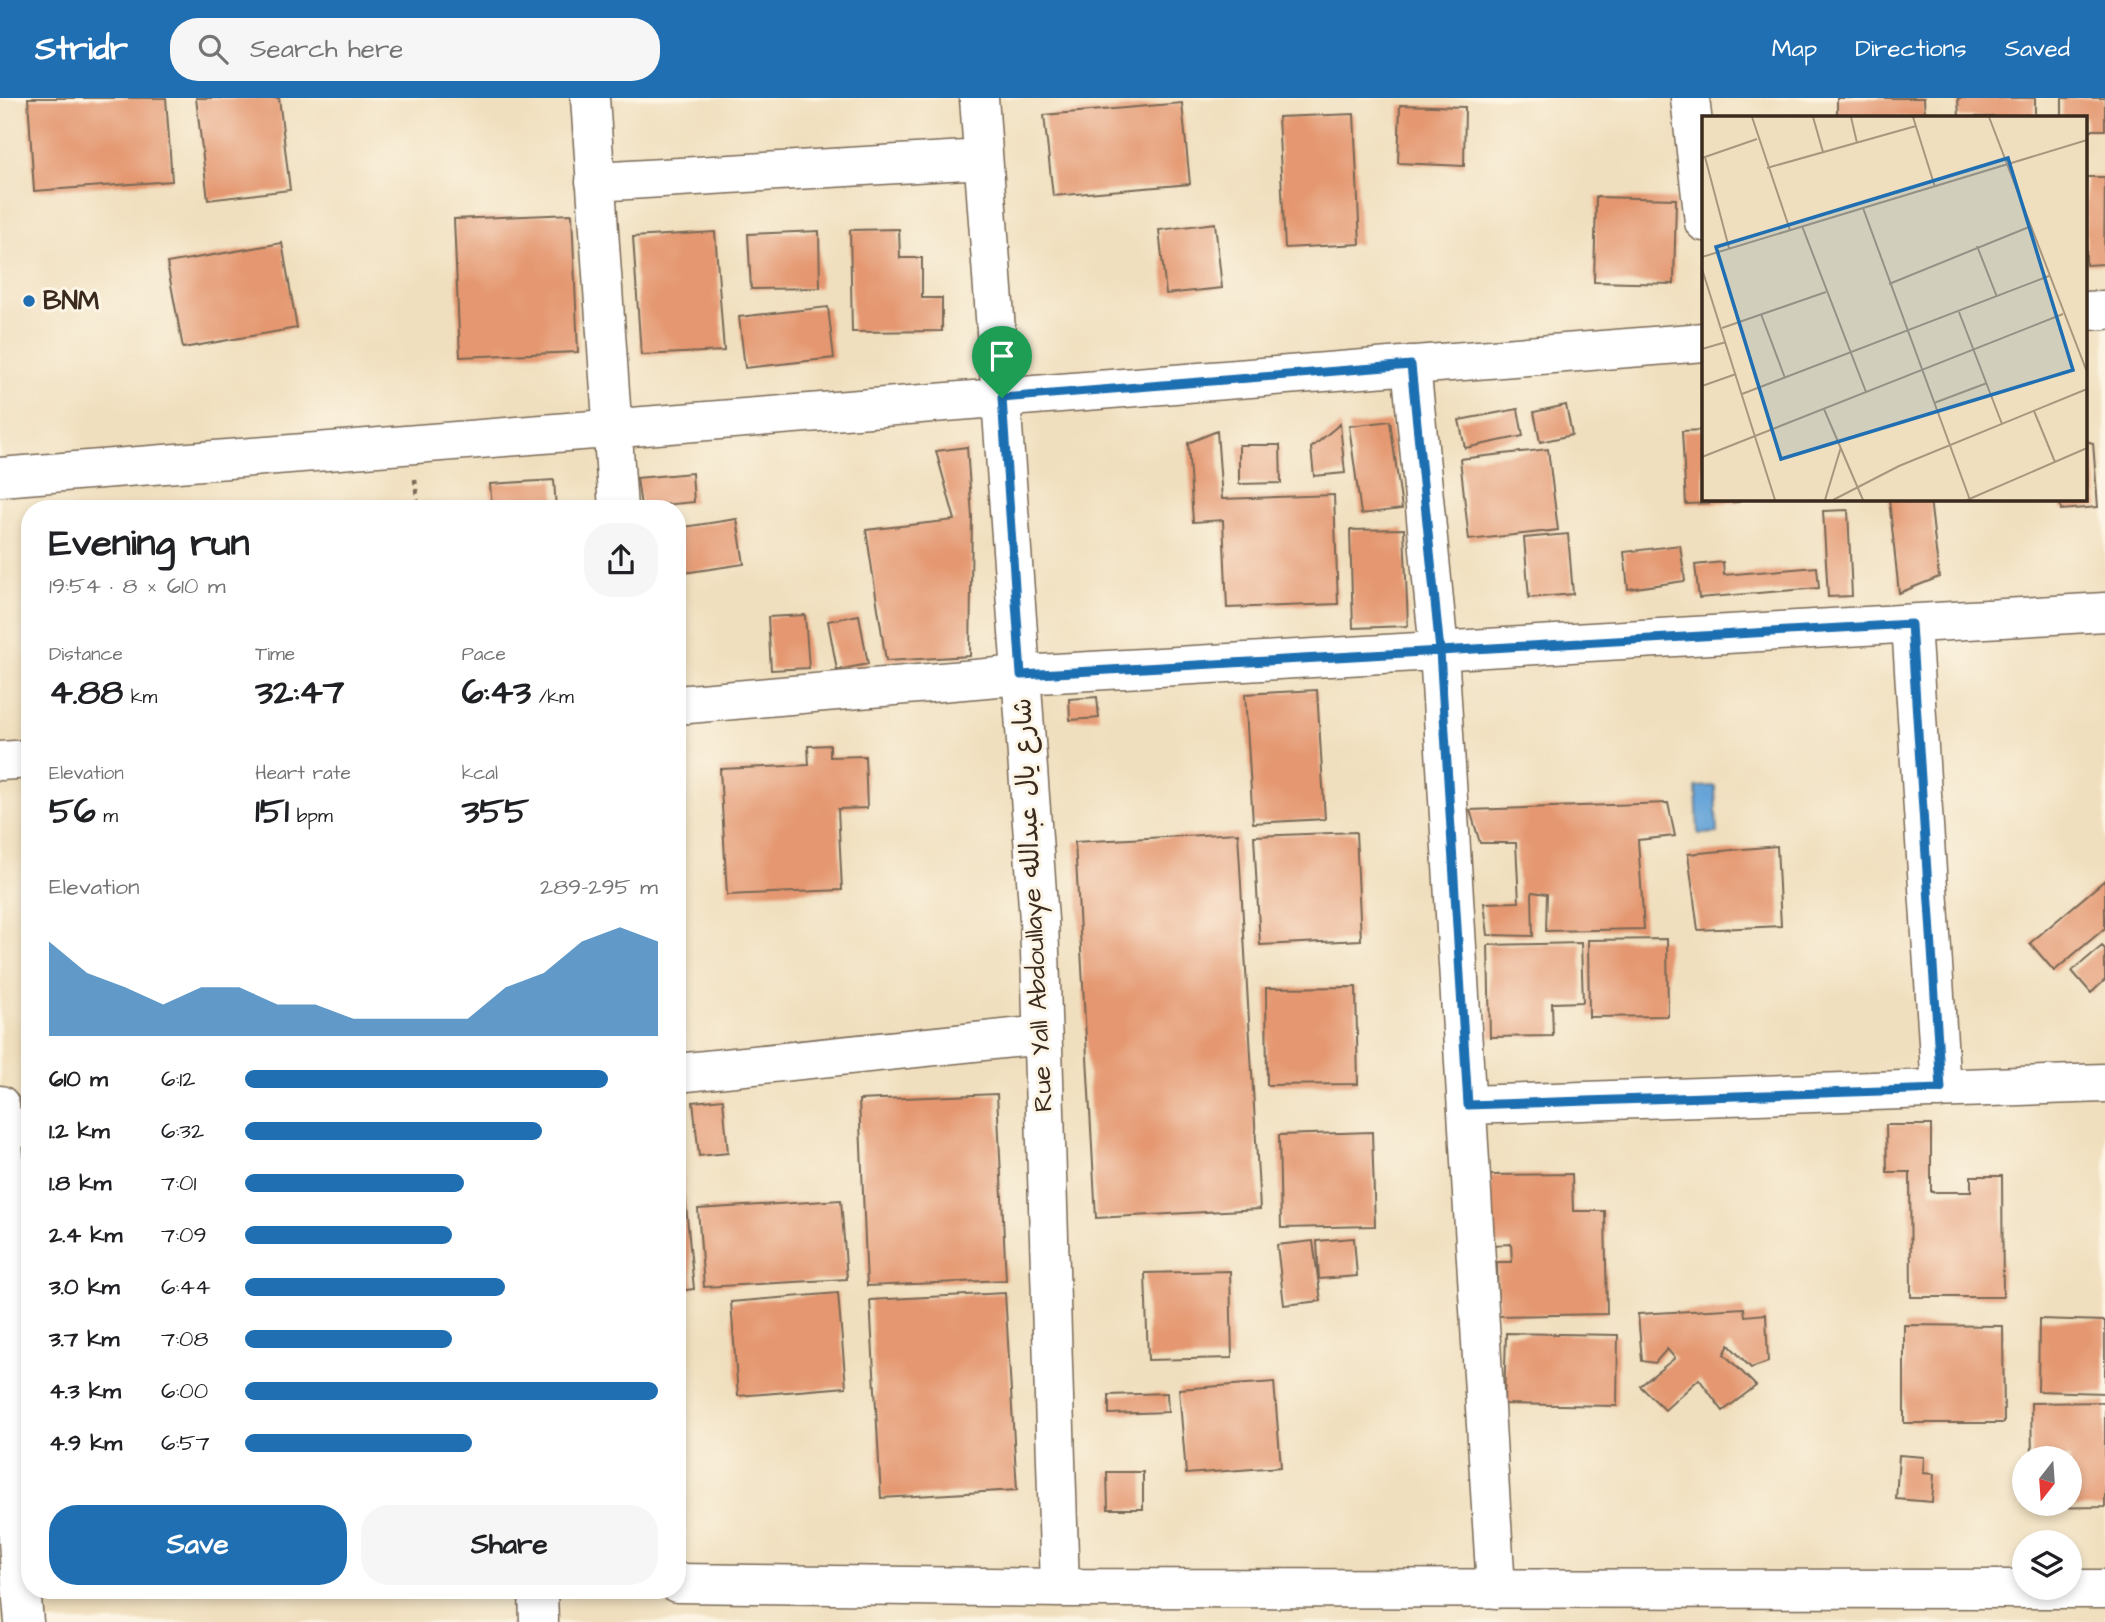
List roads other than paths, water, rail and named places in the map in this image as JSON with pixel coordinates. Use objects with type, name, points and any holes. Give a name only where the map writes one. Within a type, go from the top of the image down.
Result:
[{"type":"street","points":[[590,98],[617,500]]},
{"type":"street","name":"Rue Yall Abdoullaye شارع يال عبدالله","points":[[979,98],[1038,920],[1060,1588]]},
{"type":"street","points":[[1690,98],[1702,204]]},
{"type":"street","points":[[595,182],[983,159]]},
{"type":"street","points":[[0,477],[1702,341]]},
{"type":"street","points":[[1411,365],[1440,651],[1496,1589]]},
{"type":"street","points":[[686,704],[1021,675],[2105,612]]},
{"type":"street","points":[[1911,624],[1941,1089]]},
{"type":"street","points":[[0,761],[21,760]]},
{"type":"street","points":[[686,1072],[1042,1035]]},
{"type":"street","points":[[1468,1105],[2105,1083]]},
{"type":"street","points":[[11,1120],[9,1259],[16,1567],[24,1622]]},
{"type":"street","points":[[686,1583],[1060,1588],[1496,1589],[1584,1606],[2022,1606],[2105,1589]]},
{"type":"street","points":[[538,1599],[538,1622]]},
{"type":"water","points":[[1715,786],[1717,833],[1698,834],[1696,787]]},
{"type":"place","name":"BNM","points":[[29,301]]}]
